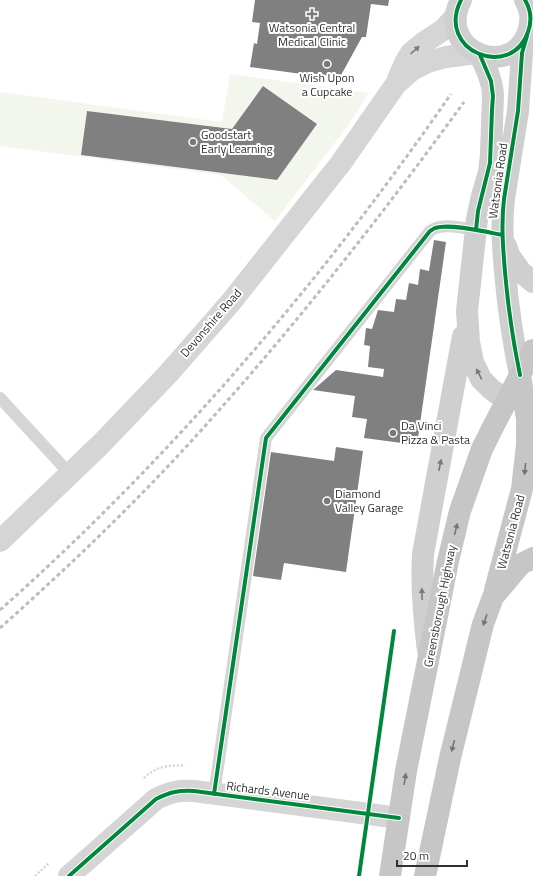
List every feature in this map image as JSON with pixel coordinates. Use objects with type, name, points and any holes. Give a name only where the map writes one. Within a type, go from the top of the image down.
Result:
[{"type":"highway","name":"Greensborough Highway","points":[[390,876],[406,771],[448,561],[460,511],[482,449],[533,350]]},
{"type":"highway","name":"Watsonia Road","points":[[493,597],[522,489],[530,422],[520,375]]},
{"type":"highway","name":"Watsonia Road","points":[[507,401],[530,422]]},
{"type":"highway","points":[[425,876],[450,758],[483,624],[493,597],[521,564],[533,558]]},
{"type":"main road","name":"Watsonia Road","points":[[520,375],[508,308],[502,235],[503,204],[518,111],[522,53],[530,29],[531,20],[527,4]]},
{"type":"main road","points":[[457,7],[456,28],[467,47],[478,54],[488,57],[503,56],[523,43],[527,36]]},
{"type":"main road","name":"Watsonia Road","points":[[478,54],[488,73],[492,86],[492,110],[490,163],[478,211],[467,311],[469,342],[473,362],[481,379],[507,401]]},
{"type":"main road","points":[[476,230],[502,235],[510,256],[517,267],[533,282]]},
{"type":"main road","points":[[429,660],[422,600],[423,554],[467,311]]},
{"type":"street","name":"Devonshire Road","points":[[0,540],[101,444],[168,374],[231,302],[341,163],[396,84],[411,53],[443,30],[457,7]]},
{"type":"street","name":"Devonshire Road","points":[[396,84],[412,70],[428,62],[446,57],[478,54]]},
{"type":"street","name":"Richards Avenue","points":[[69,876],[156,799],[179,790],[399,818]]},
{"type":"lane","points":[[214,794],[266,438],[430,232],[435,228],[440,227],[476,230]]},
{"type":"lane","points":[[0,398],[70,474]]},
{"type":"path","points":[[371,793],[394,631]]},
{"type":"shaded area","points":[[230,74],[369,93],[347,127],[275,221],[221,175],[0,146],[0,92],[222,122]],"holes":[[[263,86],[317,124],[277,180],[81,155],[87,111],[232,129]]]},
{"type":"building","points":[[255,0],[389,0],[388,6],[371,4],[366,37],[362,37],[340,77],[309,73],[309,75],[250,67],[254,43],[257,44],[260,23],[252,22]]},
{"type":"building","name":"Goodstart Early Learning","points":[[263,86],[317,124],[277,180],[81,155],[87,111],[232,129]]},
{"type":"building","points":[[434,240],[446,242],[417,445],[364,438],[367,419],[352,417],[355,396],[313,390],[336,370],[383,377],[384,369],[368,367],[370,346],[364,345],[366,328],[372,329],[378,310],[394,312],[396,299],[406,300],[409,283],[418,285],[420,269],[429,271]]},
{"type":"building","points":[[336,447],[363,451],[346,572],[284,563],[281,580],[253,576],[271,452],[334,461]]},
{"type":"railway","points":[[0,610],[63,552],[124,492],[184,430],[241,366],[350,233],[451,94]]},
{"type":"railway","points":[[0,628],[48,585],[118,518],[222,407],[259,365],[364,235],[464,102]]},
{"type":"cycle path","points":[[461,0],[456,18],[458,33],[466,45],[478,54],[492,57],[507,55],[519,47],[528,32],[530,16],[529,8],[525,0]]},
{"type":"cycle path","points":[[520,375],[513,337],[505,272],[503,218],[504,199],[518,111],[522,53],[527,36]]},
{"type":"cycle path","points":[[476,230],[478,211],[490,163],[493,96],[491,81],[480,55]]},
{"type":"cycle path","points":[[214,794],[266,438],[430,231],[435,228],[450,227],[468,228],[502,235]]},
{"type":"cycle path","points":[[359,876],[394,631]]},
{"type":"cycle path","points":[[69,876],[156,799],[175,792],[194,791],[399,818]]},
{"type":"place","name":"Watsonia Central Medical Clinic","points":[[312,14]]},
{"type":"place","name":"Wish Upon a Cupcake","points":[[327,64]]},
{"type":"place","name":"Goodstart Early Learning","points":[[193,142]]},
{"type":"place","name":"Da Vinci Pizza & Pasta","points":[[393,433]]},
{"type":"place","name":"Diamond Valley Garage","points":[[327,501]]}]
